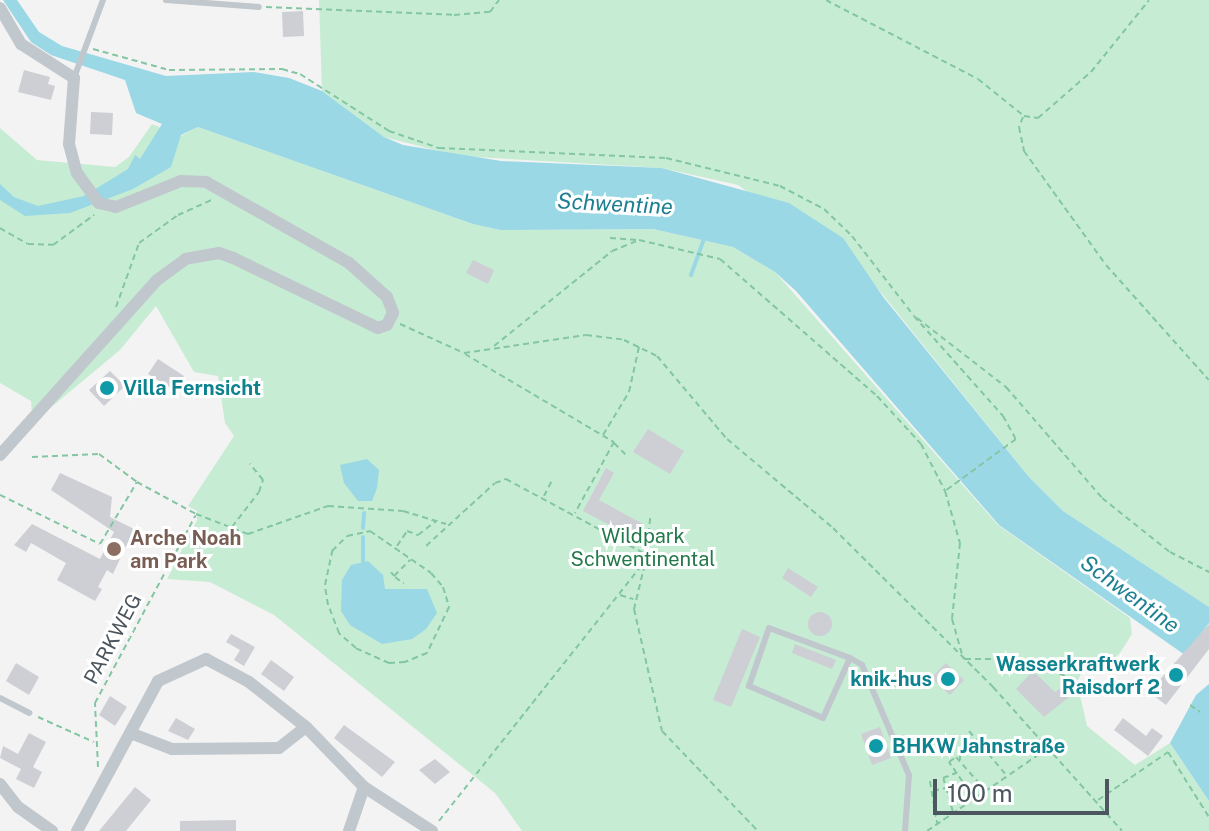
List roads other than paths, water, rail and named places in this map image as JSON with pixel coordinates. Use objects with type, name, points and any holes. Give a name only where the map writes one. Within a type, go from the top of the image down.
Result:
[{"type":"street","points":[[0,8],[21,44],[76,72],[69,144],[88,192],[101,204],[124,205],[189,179],[225,195],[349,263],[387,297],[392,319],[378,328],[233,258],[202,254],[157,280],[0,455]]},
{"type":"street","points":[[77,831],[133,734],[158,681],[206,659],[249,682],[306,727],[364,787],[432,831]]},
{"type":"street","points":[[133,734],[172,749],[279,748],[306,727]]},
{"type":"street","points":[[0,784],[18,807],[52,831]]},
{"type":"street","points":[[349,831],[364,787]]},
{"type":"lane","points":[[76,72],[103,0]]},
{"type":"lane","points":[[166,0],[259,7]]},
{"type":"lane","points":[[850,658],[823,718],[751,690],[748,682],[769,628],[850,658],[862,665],[909,775],[905,831]]},
{"type":"lane","points":[[0,698],[29,713]]},
{"type":"water","name":"Schwentine","points":[[3,0],[17,0],[39,32],[62,46],[166,76],[254,72],[289,78],[322,91],[384,137],[403,145],[501,161],[662,168],[789,203],[843,238],[884,298],[1029,477],[1063,511],[1209,607],[1209,623],[1185,655],[999,525],[796,291],[775,272],[733,247],[653,229],[500,230],[473,224],[198,127],[181,135],[171,167],[133,189],[70,213],[25,216],[0,200],[0,184],[14,197],[38,206],[84,196],[128,169],[135,155],[140,159],[162,124],[136,113],[125,80],[51,55],[31,42]]},
{"type":"water","points":[[367,459],[379,470],[377,488],[372,501],[358,501],[344,483],[340,465]]},
{"type":"water","points":[[368,561],[383,575],[385,589],[427,589],[437,613],[426,629],[412,639],[382,644],[350,625],[341,611],[342,580],[351,565]]},
{"type":"water","points":[[1209,684],[1209,801],[1170,743],[1196,695]]},
{"type":"waterway","points":[[691,275],[705,236]]},
{"type":"waterway","points":[[363,528],[364,513]]},
{"type":"waterway","points":[[363,537],[363,561]]},
{"type":"place","name":"Villa Fernsicht","points":[[107,388]]},
{"type":"place","name":"Arche Noah am Park","points":[[114,549]]},
{"type":"place","name":"Wasserkraftwerk Raisdorf 2","points":[[1176,675]]},
{"type":"place","name":"knik-hus","points":[[948,679]]},
{"type":"place","name":"BHKW Jahnstraße","points":[[876,746]]},
{"type":"park label","name":"Wildpark Schwentinental","points":[[643,548]]}]
